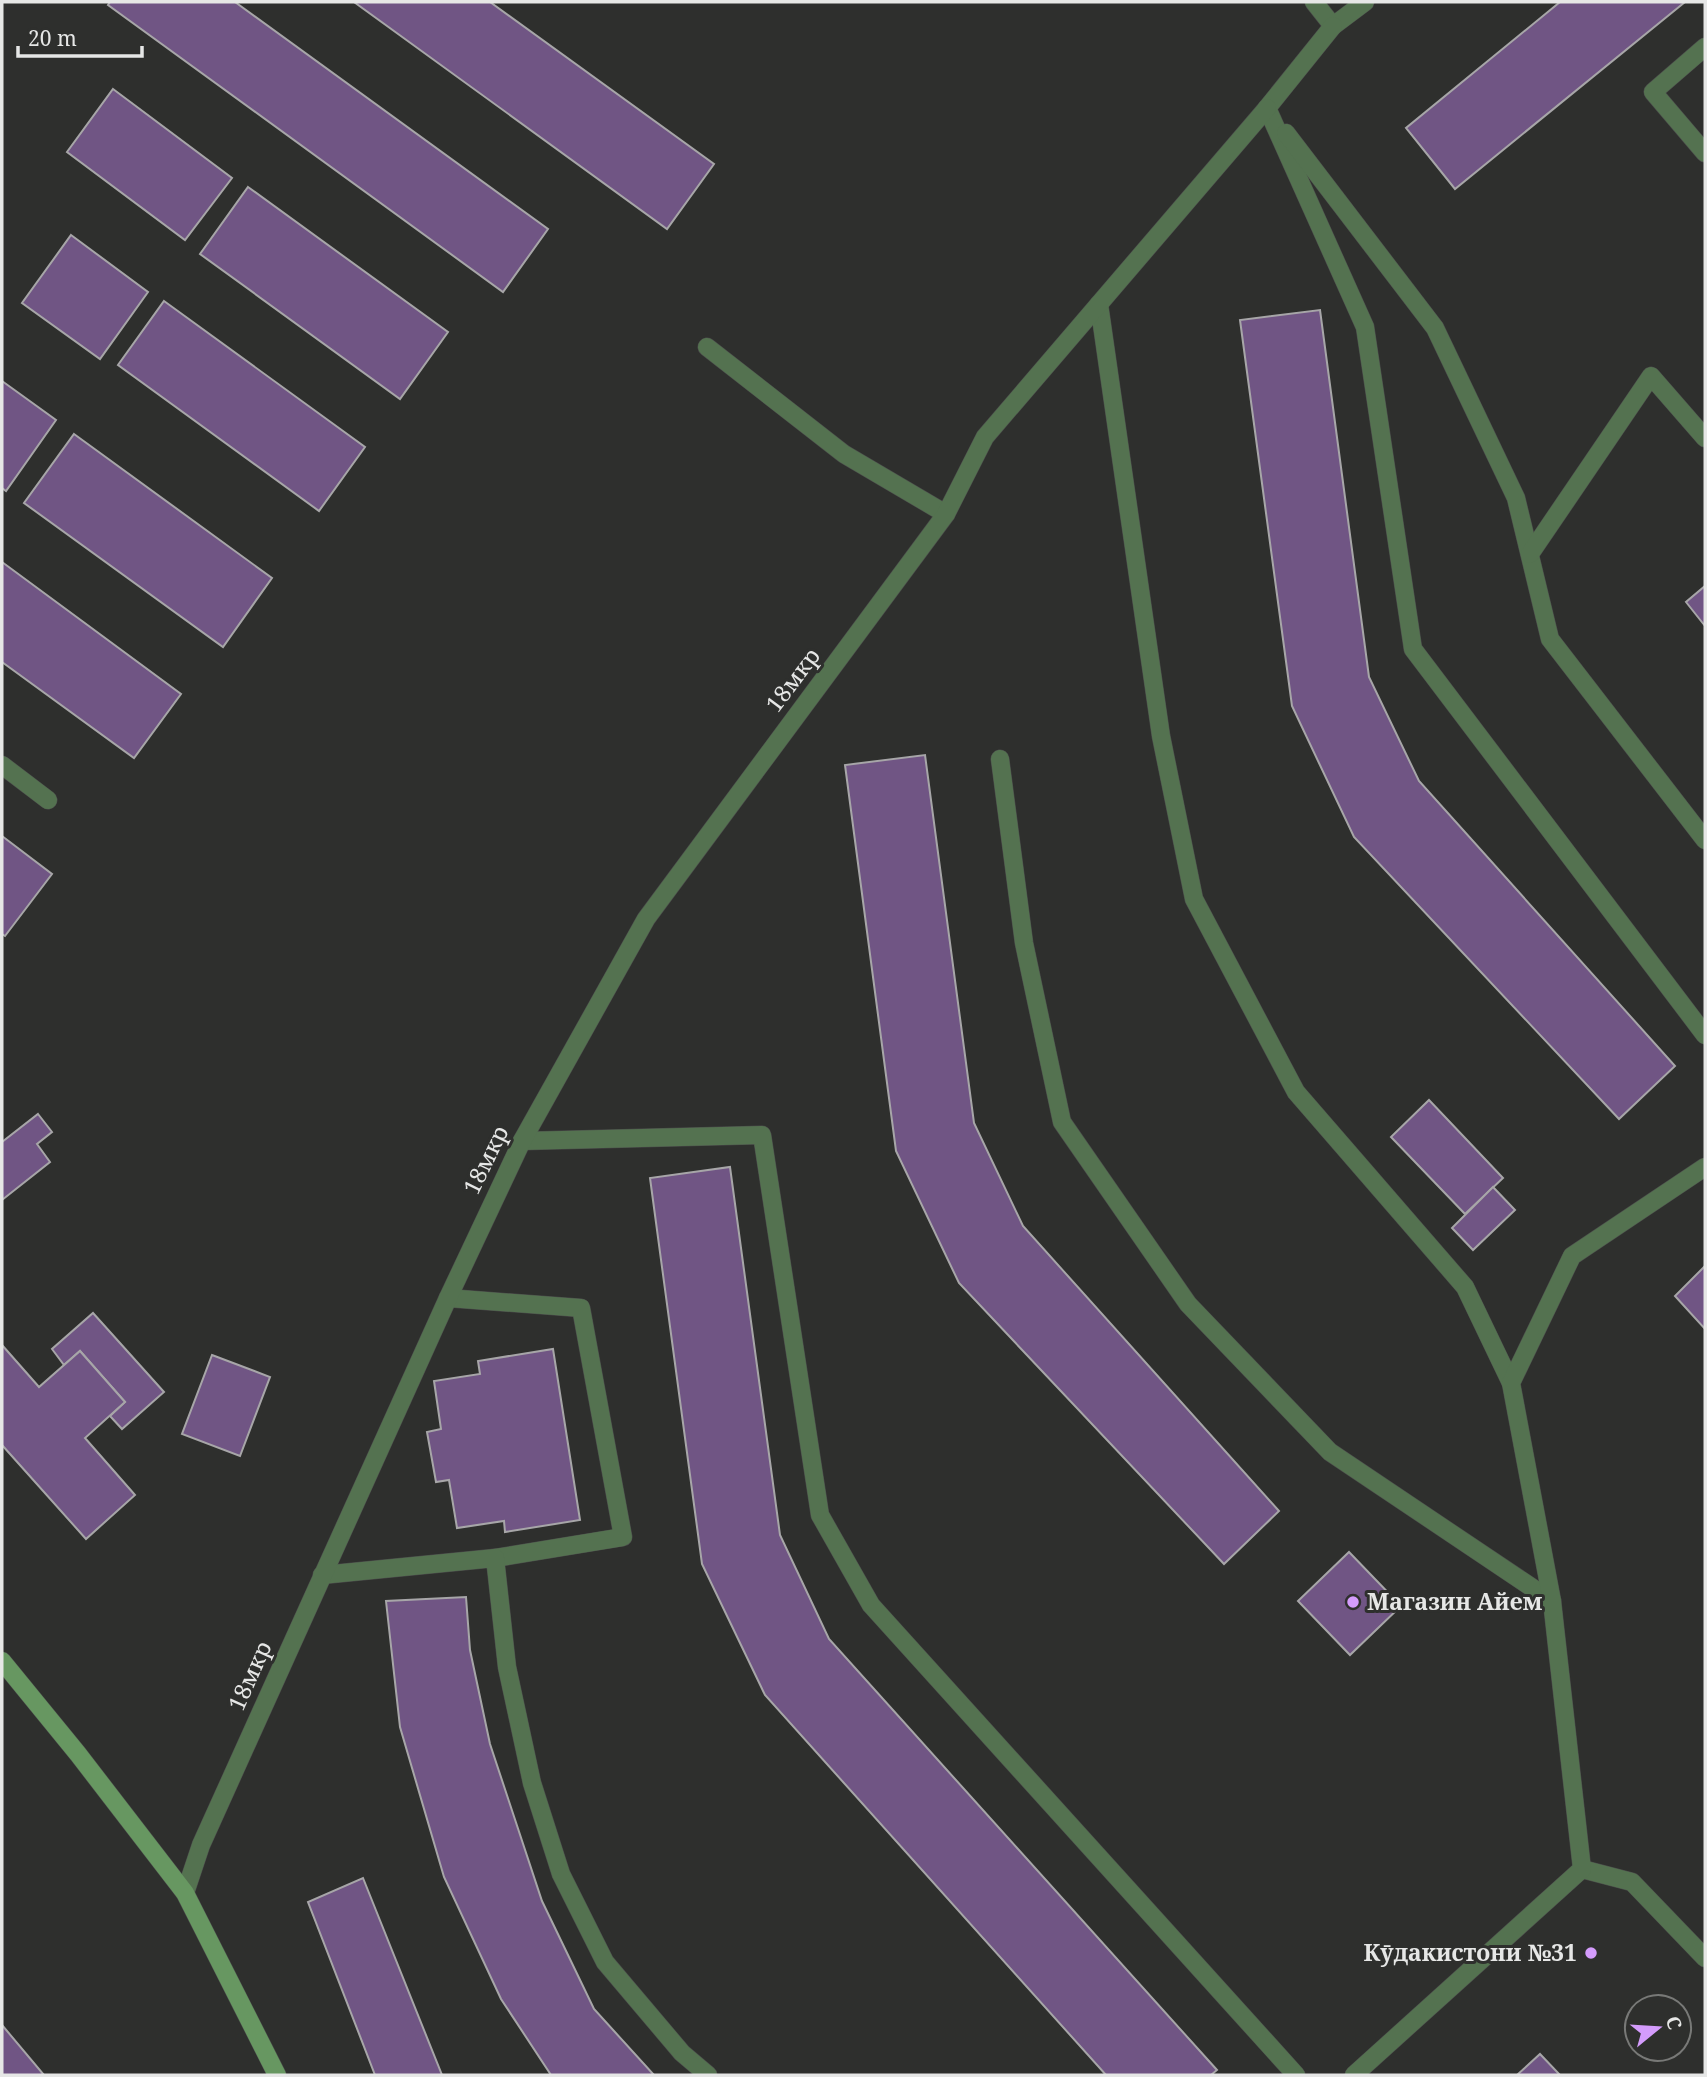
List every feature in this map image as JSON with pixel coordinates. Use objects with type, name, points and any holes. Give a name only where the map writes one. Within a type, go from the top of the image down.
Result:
[{"type":"main road","points":[[2,1661],[185,1893],[277,2075]]},
{"type":"street","points":[[1314,2],[1333,26]]},
{"type":"street","name":"18мкр","points":[[185,1893],[201,1845],[448,1298],[522,1141],[646,919],[946,514],[985,437],[1267,108],[1333,26],[1364,2]]},
{"type":"street","points":[[1705,47],[1653,92],[1705,153]]},
{"type":"street","points":[[1267,108],[1435,328],[1516,498],[1550,639],[1705,840]]},
{"type":"street","points":[[1267,108],[1365,327],[1413,649],[1705,1035]]},
{"type":"street","points":[[1099,304],[1161,736],[1194,899],[1296,1092],[1465,1287],[1511,1383],[1552,1601],[1581,1870]]},
{"type":"street","points":[[707,347],[844,454],[946,514]]},
{"type":"street","points":[[1530,554],[1651,376],[1705,438]]},
{"type":"street","points":[[1000,759],[1024,943],[1062,1122],[1188,1304],[1330,1452],[1552,1601]]},
{"type":"street","points":[[2,765],[48,800]]},
{"type":"street","points":[[522,1141],[762,1135],[820,1515],[871,1605],[1296,2075]]},
{"type":"street","points":[[1511,1383],[1572,1256],[1705,1167]]},
{"type":"street","points":[[322,1575],[495,1558],[623,1537],[581,1308],[448,1298]]},
{"type":"street","points":[[495,1558],[507,1667],[532,1783],[561,1874],[605,1962],[682,2053],[708,2075]]},
{"type":"street","points":[[1581,1870],[1632,1882],[1705,1958]]},
{"type":"street","points":[[1354,2075],[1581,1870]]},
{"type":"building","points":[[110,2],[235,2],[548,229],[503,292],[108,5]]},
{"type":"building","points":[[354,2],[490,2],[714,164],[667,229]]},
{"type":"building","points":[[1560,2],[1685,2],[1455,189],[1406,128]]},
{"type":"building","points":[[113,89],[232,178],[185,240],[67,152]]},
{"type":"building","points":[[248,187],[448,332],[400,399],[200,254]]},
{"type":"building","points":[[71,235],[148,292],[100,359],[22,303]]},
{"type":"building","points":[[164,301],[365,447],[319,511],[118,365]]},
{"type":"building","points":[[1320,310],[1369,677],[1419,781],[1675,1066],[1619,1119],[1354,837],[1292,706],[1240,320]]},
{"type":"building","points":[[2,381],[56,420],[6,491],[2,488]]},
{"type":"building","points":[[74,434],[272,578],[223,647],[24,503]]},
{"type":"building","points":[[2,562],[181,694],[134,758],[2,662]]},
{"type":"building","points":[[1705,586],[1705,626],[1686,602]]},
{"type":"building","points":[[925,755],[974,1123],[1023,1226],[1279,1511],[1224,1564],[959,1283],[896,1151],[845,765]]},
{"type":"building","points":[[2,836],[52,874],[5,936],[2,934]]},
{"type":"building","points":[[1429,1100],[1503,1178],[1465,1214],[1391,1137]]},
{"type":"building","points":[[38,1114],[52,1132],[37,1144],[50,1162],[2,1200],[2,1142]]},
{"type":"building","points":[[730,1167],[780,1535],[829,1639],[1217,2070],[1211,2075],[1106,2075],[765,1695],[702,1564],[650,1178]]},
{"type":"building","points":[[1493,1187],[1515,1210],[1473,1250],[1452,1228]]},
{"type":"building","points":[[1705,1266],[1705,1329],[1675,1296]]},
{"type":"building","points":[[93,1313],[164,1392],[122,1429],[110,1416],[125,1402],[80,1351],[64,1365],[52,1349]]},
{"type":"building","points":[[2,1345],[39,1387],[80,1351],[125,1402],[85,1438],[135,1495],[86,1539],[2,1445]]},
{"type":"building","points":[[553,1349],[580,1520],[505,1532],[504,1521],[457,1528],[449,1480],[436,1482],[427,1432],[441,1429],[434,1381],[480,1374],[478,1361]]},
{"type":"building","points":[[212,1355],[270,1377],[240,1456],[182,1434]]},
{"type":"building","points":[[1349,1552],[1401,1606],[1350,1655],[1298,1601]]},
{"type":"building","points":[[466,1597],[470,1650],[490,1744],[542,1901],[594,2009],[654,2075],[551,2075],[501,1999],[444,1877],[400,1727],[386,1601]]},
{"type":"building","points":[[363,1878],[442,2075],[375,2075],[308,1902]]},
{"type":"building","points":[[2,2025],[44,2075],[2,2075]]},
{"type":"building","points":[[1540,2054],[1560,2075],[1517,2075]]},
{"type":"place","name":"Магазин Айем","points":[[1353,1602]]},
{"type":"place","name":"Кӯдакистони №31","points":[[1591,1953]]}]
